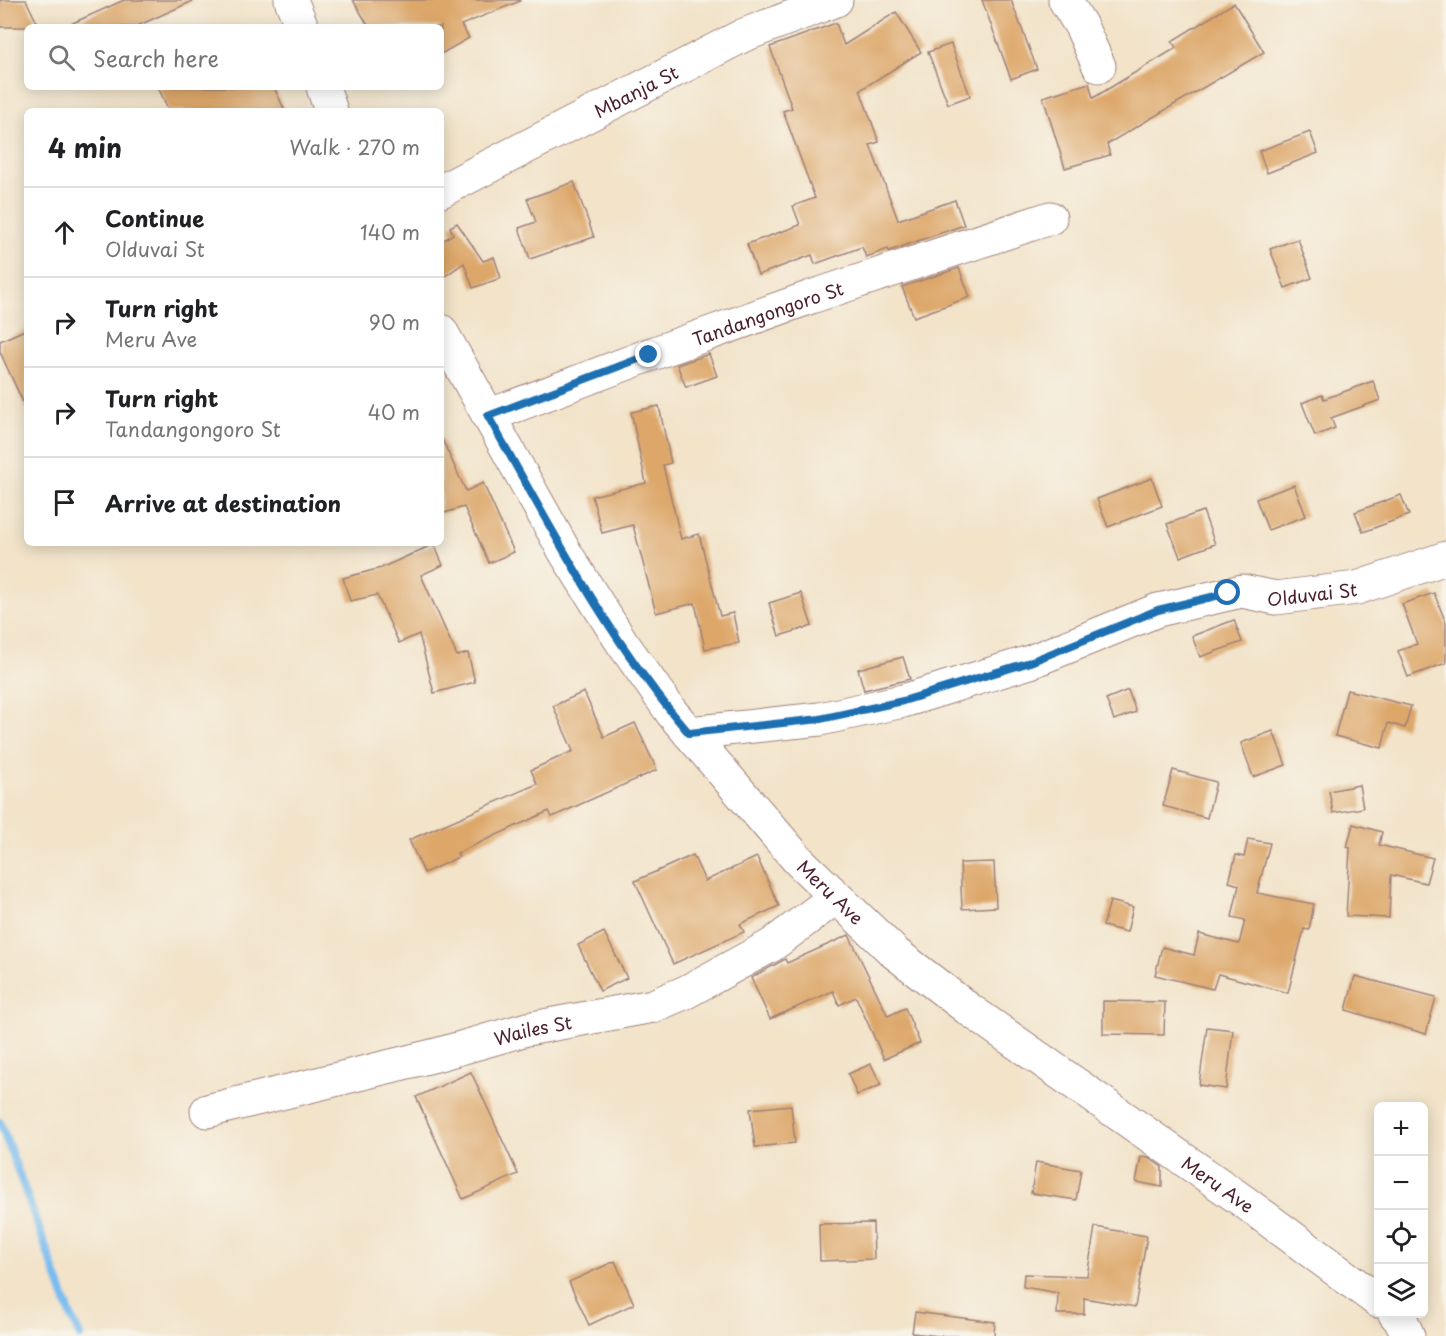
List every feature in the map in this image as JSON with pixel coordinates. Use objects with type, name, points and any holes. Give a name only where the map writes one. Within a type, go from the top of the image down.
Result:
[{"type":"street","points":[[291,0],[301,24]]},
{"type":"street","name":"Mbanja St","points":[[444,189],[744,35],[836,0]]},
{"type":"street","points":[[1065,0],[1081,26],[1100,66]]},
{"type":"street","points":[[324,90],[330,108]]},
{"type":"street","name":"Tandangongoro St","points":[[488,416],[801,301],[1050,218]]},
{"type":"street","name":"Meru Ave","points":[[444,336],[566,554],[621,641],[672,713],[798,860],[895,953],[967,1008],[1243,1201],[1374,1297]]},
{"type":"street","name":"Olduvai St","points":[[689,733],[820,719],[903,701],[1030,662],[1158,610],[1242,591],[1276,598],[1357,588],[1446,558]]},
{"type":"street","name":"Wailes St","points":[[207,1111],[436,1055],[527,1029],[653,1006],[686,992],[772,945],[836,897]]},
{"type":"street","points":[[1398,1318],[1408,1336]]},
{"type":"building","points":[[0,0],[26,0],[38,24],[24,24],[24,27],[0,27]]},
{"type":"building","points":[[124,0],[195,0],[142,24],[71,24]]},
{"type":"building","points":[[353,0],[520,0],[461,25],[469,38],[444,52],[444,24],[367,24]]},
{"type":"building","points":[[982,0],[1011,0],[1037,69],[1011,79]]},
{"type":"building","points":[[1234,3],[1264,52],[1107,144],[1110,155],[1065,168],[1043,97],[1089,83],[1093,98],[1176,48],[1172,41]]},
{"type":"building","points":[[896,12],[921,52],[860,90],[879,142],[870,145],[898,220],[955,200],[964,225],[866,257],[862,247],[815,264],[812,255],[758,275],[747,244],[800,225],[793,206],[815,198],[783,111],[792,108],[770,47],[836,23],[844,45]]},
{"type":"building","points":[[951,44],[970,96],[948,104],[928,52]]},
{"type":"building","points":[[159,90],[275,90],[284,108],[168,108]]},
{"type":"building","points":[[1310,132],[1318,153],[1267,173],[1259,151]]},
{"type":"building","points":[[574,182],[594,237],[530,259],[519,228],[536,222],[527,199]]},
{"type":"building","points":[[457,223],[483,261],[494,257],[501,278],[473,288],[464,263],[444,277],[444,240],[453,234],[450,227]]},
{"type":"building","points":[[1298,239],[1312,278],[1285,288],[1270,249]]},
{"type":"building","points":[[959,268],[970,297],[914,317],[902,287]]},
{"type":"building","points":[[24,330],[24,404],[0,352],[0,341]]},
{"type":"building","points":[[709,354],[717,376],[686,387],[677,365]]},
{"type":"building","points":[[1373,381],[1380,400],[1331,418],[1335,428],[1315,436],[1302,403],[1322,395],[1324,399]]},
{"type":"building","points":[[659,406],[671,463],[663,465],[681,539],[699,534],[720,616],[733,613],[739,643],[705,649],[695,603],[656,613],[633,525],[602,533],[592,496],[646,483],[631,412]]},
{"type":"building","points":[[444,443],[466,491],[483,483],[514,552],[489,563],[464,507],[444,513]]},
{"type":"building","points":[[1152,478],[1162,506],[1108,527],[1097,499]]},
{"type":"building","points":[[1294,485],[1306,516],[1268,530],[1256,499]]},
{"type":"building","points":[[1401,495],[1409,515],[1363,532],[1355,512]]},
{"type":"building","points":[[1203,511],[1215,544],[1180,557],[1167,524]]},
{"type":"building","points":[[430,546],[435,546],[443,565],[421,575],[457,656],[468,653],[475,682],[434,693],[419,634],[399,643],[377,595],[350,601],[343,578],[381,568]]},
{"type":"building","points":[[801,593],[812,626],[779,636],[769,603]]},
{"type":"building","points":[[1434,593],[1446,623],[1446,663],[1408,677],[1398,651],[1417,644],[1402,604]]},
{"type":"building","points":[[1234,620],[1242,642],[1200,657],[1192,636]]},
{"type":"building","points":[[903,657],[910,679],[864,690],[858,669]]},
{"type":"building","points":[[1128,690],[1136,712],[1114,720],[1106,699]]},
{"type":"building","points":[[1347,690],[1411,706],[1405,728],[1388,723],[1382,748],[1335,736]]},
{"type":"building","points":[[584,692],[604,737],[635,723],[657,770],[552,817],[549,811],[457,853],[459,857],[424,873],[409,840],[537,784],[531,770],[573,751],[553,706]]},
{"type":"building","points":[[1273,731],[1286,765],[1253,777],[1241,743]]},
{"type":"building","points":[[1173,770],[1216,782],[1207,818],[1163,806]]},
{"type":"building","points":[[1359,785],[1363,808],[1333,813],[1329,791]]},
{"type":"building","points":[[1353,824],[1382,832],[1379,845],[1433,858],[1426,883],[1391,875],[1389,918],[1346,916],[1350,848],[1347,847]]},
{"type":"building","points":[[1248,839],[1270,843],[1257,893],[1314,904],[1309,930],[1304,929],[1288,993],[1218,974],[1213,989],[1155,975],[1162,947],[1194,955],[1199,934],[1239,944],[1245,920],[1232,917],[1239,885],[1229,882],[1236,855],[1244,857]]},
{"type":"building","points":[[693,855],[705,881],[757,857],[779,906],[740,924],[744,932],[673,964],[635,881]]},
{"type":"building","points":[[994,862],[996,907],[962,909],[960,863]]},
{"type":"building","points":[[1110,901],[1133,907],[1127,932],[1103,926]]},
{"type":"building","points":[[604,932],[627,978],[600,991],[578,945]]},
{"type":"building","points":[[849,935],[888,1016],[905,1008],[920,1043],[884,1059],[856,997],[839,1005],[833,991],[770,1019],[751,978],[785,959],[787,963]]},
{"type":"building","points":[[1355,976],[1436,997],[1426,1034],[1346,1010]]},
{"type":"building","points":[[1103,1001],[1165,1002],[1164,1035],[1103,1034]]},
{"type":"building","points":[[1207,1027],[1233,1030],[1226,1089],[1199,1085]]},
{"type":"building","points":[[871,1064],[881,1085],[857,1095],[848,1074]]},
{"type":"building","points":[[471,1072],[518,1174],[463,1199],[416,1097]]},
{"type":"building","points":[[791,1105],[795,1143],[755,1147],[750,1109]]},
{"type":"building","points":[[1141,1156],[1148,1157],[1162,1167],[1162,1187],[1136,1182]]},
{"type":"building","points":[[1036,1162],[1081,1170],[1076,1200],[1031,1193]]},
{"type":"building","points":[[873,1223],[874,1259],[820,1261],[819,1224]]},
{"type":"building","points":[[1095,1227],[1147,1236],[1135,1307],[1084,1298],[1084,1314],[1057,1314],[1058,1293],[1023,1287],[1024,1274],[1087,1276]]},
{"type":"building","points":[[615,1261],[634,1304],[589,1325],[569,1282]]},
{"type":"building","points":[[915,1312],[995,1322],[994,1336],[939,1336],[912,1333]]},
{"type":"waterway","points":[[0,1122],[80,1336]]},
{"type":"route","points":[[649,355],[488,416],[566,554],[621,641],[689,733],[820,719],[903,701],[1030,662],[1158,610],[1228,593]]}]
